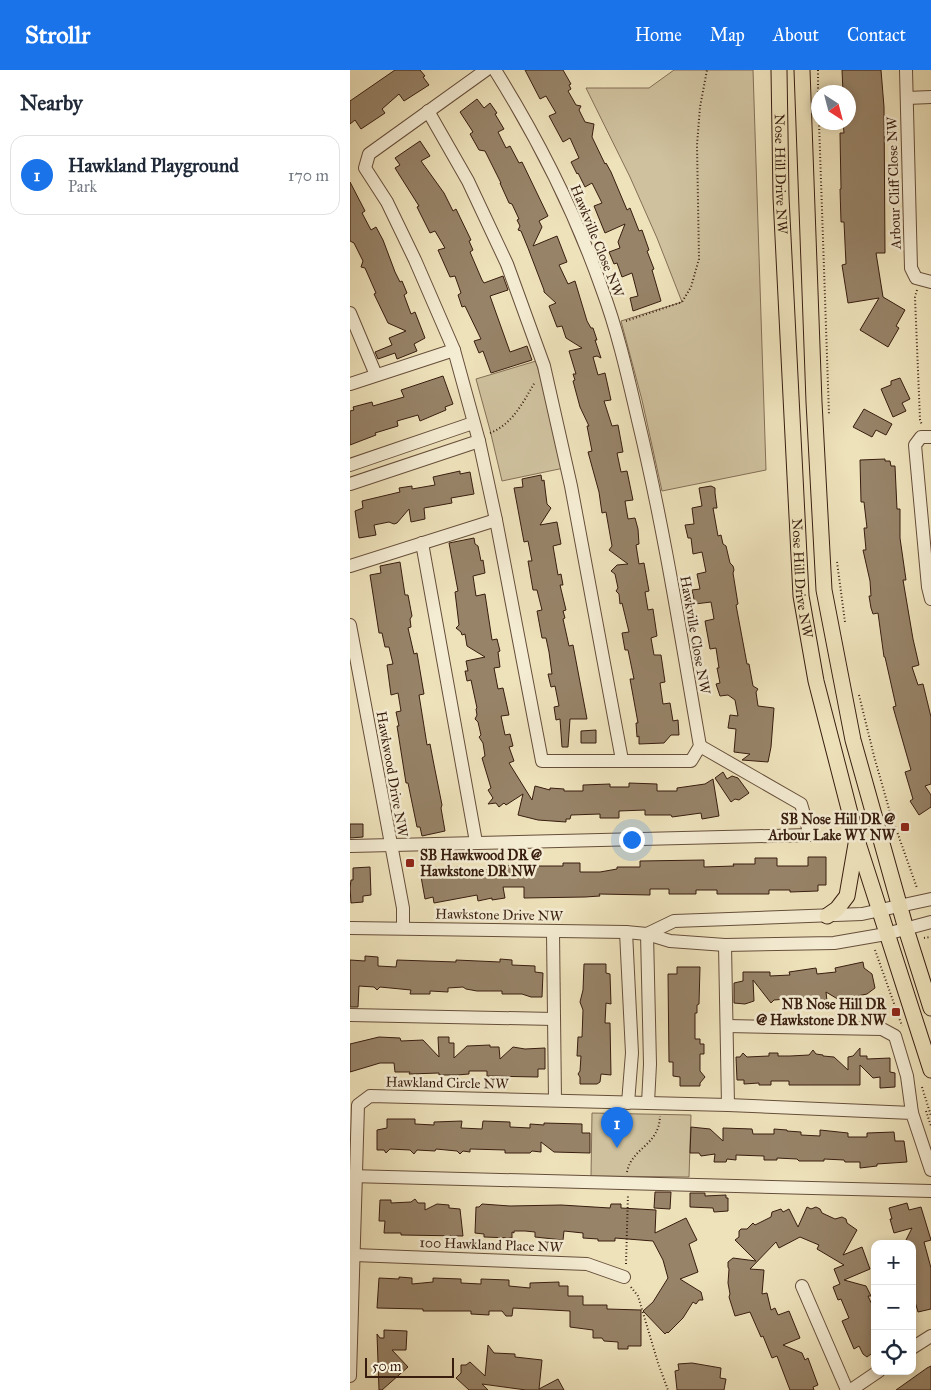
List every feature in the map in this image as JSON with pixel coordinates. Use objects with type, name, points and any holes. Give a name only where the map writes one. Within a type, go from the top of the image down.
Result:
[{"type":"main road","name":"Nose Hill Drive NW","points":[[779,70],[781,197],[801,596],[816,681],[856,840],[931,1070]]},
{"type":"main road","name":"Nose Hill Drive NW","points":[[802,70],[814,402],[824,590],[853,740],[906,929],[930,1001]]},
{"type":"main road","points":[[827,916],[837,909],[847,896],[856,840]]},
{"type":"street","points":[[350,846],[810,835],[801,804],[700,746],[691,760],[542,761],[496,520],[479,441],[454,350],[388,202],[365,168],[368,154],[486,70]]},
{"type":"street","name":"Hawkville Close NW","points":[[494,70],[522,114],[552,170],[602,289],[614,325],[655,492],[700,746]]},
{"type":"street","name":"Arbour Cliff Close NW","points":[[906,70],[911,268],[916,278],[931,282]]},
{"type":"street","points":[[907,98],[931,97]]},
{"type":"street","points":[[428,111],[468,181],[507,264],[545,371],[571,486],[622,760]]},
{"type":"street","points":[[350,313],[376,375]]},
{"type":"street","points":[[350,384],[454,350]]},
{"type":"street","points":[[350,465],[473,424]]},
{"type":"street","points":[[931,437],[921,437],[915,445],[931,599]]},
{"type":"street","points":[[350,484],[479,441]]},
{"type":"street","points":[[350,566],[496,520]]},
{"type":"street","points":[[422,543],[476,842]]},
{"type":"street","name":"Hawkwood Drive NW","points":[[350,625],[403,908],[403,928]]},
{"type":"street","points":[[648,1103],[650,1064],[647,934],[674,921],[862,914],[931,899]]},
{"type":"street","name":"Hawkstone Drive NW","points":[[350,928],[626,932],[647,934],[670,941],[725,945],[834,943],[886,934],[931,922]]},
{"type":"street","points":[[554,932],[555,1100]]},
{"type":"street","points":[[626,932],[632,1053],[628,1103]]},
{"type":"street","points":[[725,945],[728,1105]]},
{"type":"street","points":[[350,1015],[554,1019]]},
{"type":"street","points":[[727,1026],[860,1028],[889,1031],[895,1036],[908,1076],[912,1113],[931,1170]]},
{"type":"street","name":"Hawkland Circle NW","points":[[350,1376],[354,1255],[353,1176],[358,1105],[370,1096],[728,1105],[912,1113]]},
{"type":"street","points":[[353,1176],[931,1191]]},
{"type":"street","name":"100 Hawkland Place NW","points":[[354,1255],[586,1264],[624,1277]]},
{"type":"street","points":[[802,1286],[847,1390]]},
{"type":"street","points":[[916,1345],[931,1336]]},
{"type":"street","points":[[851,1390],[873,1375]]},
{"type":"path","points":[[614,325],[682,302],[691,287],[699,259],[697,145],[700,107],[707,70]]},
{"type":"path","points":[[818,70],[818,85]]},
{"type":"path","points":[[819,130],[829,417]]},
{"type":"path","points":[[915,297],[920,420]]},
{"type":"path","points":[[490,433],[501,429],[511,420],[538,377],[545,371]]},
{"type":"path","points":[[837,561],[845,622]]},
{"type":"path","points":[[859,695],[889,809],[917,888]]},
{"type":"path","points":[[924,938],[931,937]]},
{"type":"path","points":[[660,1113],[657,1130],[652,1139],[636,1154],[629,1164],[627,1175],[627,1252],[624,1277],[638,1296],[668,1390]]},
{"type":"shaded area","points":[[674,70],[753,70],[766,470],[662,491],[642,400],[621,321],[682,302],[630,177],[586,88],[649,88]]},
{"type":"shaded area","points":[[536,361],[564,468],[502,481],[476,379]]},
{"type":"shaded area","points":[[592,1113],[691,1115],[689,1177],[591,1176]]},
{"type":"building","points":[[395,70],[420,70],[429,85],[404,101],[399,94],[382,109],[385,113],[361,129],[355,120],[350,124],[350,101]]},
{"type":"building","points":[[525,70],[563,70],[571,84],[569,85],[571,89],[568,91],[576,105],[581,106],[579,110],[585,122],[594,124],[592,137],[611,172],[627,210],[630,208],[639,231],[642,230],[649,250],[647,251],[654,269],[652,270],[661,301],[633,311],[630,298],[638,296],[632,273],[622,277],[617,263],[614,264],[609,252],[620,248],[618,242],[625,224],[605,233],[594,206],[602,203],[592,183],[585,187],[577,174],[571,162],[579,158],[570,138],[563,142],[549,116],[556,113],[546,96],[540,99]]},
{"type":"building","points":[[842,70],[881,70],[884,107],[885,253],[876,253],[883,297],[905,310],[896,326],[899,328],[888,347],[860,330],[879,298],[848,303],[842,265],[846,264],[844,222],[841,222],[840,133],[844,133],[844,130],[856,130],[856,85],[843,85]]},
{"type":"building","points":[[477,99],[484,108],[490,103],[497,113],[495,114],[504,129],[498,132],[506,148],[510,146],[519,163],[522,162],[548,216],[539,221],[542,227],[533,246],[557,236],[567,262],[559,265],[568,284],[575,281],[587,321],[591,328],[593,328],[597,340],[595,340],[601,358],[593,357],[598,375],[605,373],[611,400],[604,401],[612,426],[618,425],[623,452],[617,453],[621,472],[627,471],[633,500],[625,501],[628,519],[635,518],[638,529],[639,544],[636,545],[639,564],[644,563],[649,591],[645,592],[648,610],[653,609],[657,636],[651,638],[654,655],[661,655],[665,682],[660,683],[663,704],[670,703],[673,721],[678,720],[679,735],[671,735],[664,743],[639,744],[639,736],[637,737],[636,723],[638,723],[630,679],[634,679],[628,650],[625,650],[622,633],[629,632],[622,603],[620,604],[619,594],[616,591],[618,588],[615,574],[611,571],[617,565],[628,564],[609,550],[612,546],[606,512],[602,513],[599,492],[588,452],[592,451],[587,426],[589,426],[580,407],[573,381],[575,380],[573,374],[576,374],[569,351],[582,348],[566,338],[562,326],[557,327],[549,306],[556,303],[544,292],[521,231],[518,230],[520,226],[517,220],[519,219],[512,204],[509,203],[485,151],[479,150],[470,134],[473,132],[460,112]]},
{"type":"building","points":[[420,141],[430,156],[421,161],[444,193],[453,211],[456,209],[471,240],[469,241],[473,250],[470,252],[482,280],[484,283],[503,276],[508,290],[490,296],[510,352],[527,346],[532,360],[491,373],[483,351],[479,353],[474,341],[481,339],[465,306],[462,307],[458,295],[461,293],[455,276],[450,277],[438,250],[445,248],[435,231],[430,233],[417,207],[419,206],[395,168],[400,165],[395,158]]},
{"type":"building","points":[[350,182],[365,211],[362,213],[371,230],[376,227],[383,240],[395,272],[400,282],[402,281],[407,293],[404,295],[411,314],[415,312],[425,338],[414,344],[417,351],[397,359],[395,353],[378,359],[375,352],[392,345],[389,338],[406,331],[388,323],[374,294],[376,293],[365,268],[361,267],[363,261],[354,243],[350,241]]},
{"type":"building","points":[[443,376],[453,404],[445,407],[446,410],[420,421],[418,415],[397,421],[398,426],[375,433],[376,435],[350,445],[350,411],[354,410],[353,407],[372,402],[373,406],[404,397],[401,390]]},
{"type":"building","points":[[900,378],[910,399],[902,403],[906,411],[893,417],[881,389],[891,385],[891,381]]},
{"type":"building","points":[[864,409],[892,424],[886,435],[876,430],[872,437],[853,427]]},
{"type":"building","points":[[885,459],[885,461],[890,461],[891,466],[895,466],[897,509],[900,509],[900,538],[906,580],[903,580],[919,665],[912,667],[918,685],[923,684],[931,717],[931,784],[925,786],[931,795],[931,807],[919,815],[910,801],[913,799],[905,772],[911,770],[893,707],[896,706],[884,657],[878,613],[873,614],[871,608],[869,596],[871,596],[870,581],[863,550],[866,550],[864,528],[867,528],[864,502],[861,502],[860,460]]},
{"type":"building","points":[[460,471],[460,474],[470,472],[474,494],[451,498],[452,503],[424,508],[425,519],[411,522],[409,509],[397,523],[389,522],[374,525],[376,535],[359,538],[355,511],[363,508],[362,501],[400,492],[399,488],[412,486],[412,489],[435,485],[433,477]]},
{"type":"building","points":[[541,475],[542,481],[544,480],[547,504],[551,508],[540,525],[557,522],[561,544],[553,546],[558,575],[561,574],[563,585],[560,585],[566,610],[563,611],[565,618],[563,619],[569,646],[573,645],[587,719],[570,719],[568,747],[562,747],[560,719],[556,720],[554,707],[559,706],[555,686],[551,687],[548,674],[552,674],[549,652],[546,638],[542,638],[537,611],[542,610],[537,590],[533,590],[528,561],[532,561],[528,541],[524,542],[514,488],[523,487],[522,479]]},
{"type":"building","points":[[711,486],[715,488],[717,508],[713,508],[718,536],[721,535],[734,570],[738,604],[736,605],[747,664],[749,664],[753,686],[758,689],[756,692],[758,706],[774,708],[768,762],[742,760],[750,754],[734,752],[736,729],[728,728],[730,715],[738,716],[735,700],[728,695],[720,696],[716,684],[720,683],[716,648],[710,649],[705,621],[714,619],[711,602],[695,604],[692,590],[700,589],[697,574],[706,572],[702,552],[693,554],[691,538],[688,538],[685,525],[694,524],[692,508],[702,506],[699,488]]},
{"type":"building","points":[[474,538],[481,561],[483,560],[485,573],[473,576],[476,596],[485,594],[492,640],[497,639],[500,651],[498,652],[500,667],[494,668],[498,689],[503,688],[509,715],[501,716],[505,735],[510,734],[513,746],[509,747],[514,761],[509,763],[532,800],[535,786],[550,790],[550,788],[564,789],[564,791],[583,791],[583,785],[610,784],[610,787],[629,787],[629,783],[657,784],[657,791],[677,791],[677,788],[705,784],[713,779],[719,816],[702,819],[701,813],[672,817],[671,815],[645,815],[645,810],[619,811],[619,818],[600,818],[600,814],[571,815],[570,819],[566,819],[566,822],[538,820],[518,815],[523,794],[506,805],[504,803],[499,807],[496,803],[488,804],[493,798],[488,790],[491,788],[482,758],[485,756],[483,743],[479,737],[481,735],[478,722],[475,719],[477,708],[471,680],[467,681],[465,671],[468,671],[466,661],[485,657],[467,646],[465,634],[462,635],[456,628],[459,625],[455,592],[458,591],[449,543]]},
{"type":"building","points":[[400,562],[405,595],[408,595],[412,616],[410,619],[411,627],[408,628],[414,654],[417,653],[424,694],[419,695],[427,745],[430,744],[445,831],[422,836],[420,827],[417,827],[408,783],[406,783],[396,712],[401,711],[398,693],[391,695],[387,665],[393,664],[389,647],[385,647],[382,633],[379,633],[370,575],[381,573],[380,566]]},
{"type":"building","points":[[596,730],[596,743],[581,743],[581,731]]},
{"type":"building","points":[[723,772],[727,779],[732,776],[738,778],[749,793],[739,800],[735,799],[731,802],[715,778]]},
{"type":"building","points":[[350,824],[363,824],[363,837],[350,838]]},
{"type":"building","points":[[808,857],[826,857],[826,885],[818,885],[818,891],[790,892],[790,890],[769,890],[769,894],[717,894],[717,890],[696,890],[696,894],[669,894],[669,889],[650,889],[650,895],[599,894],[600,896],[585,897],[524,898],[524,887],[503,887],[505,898],[478,901],[477,895],[434,903],[433,897],[425,899],[420,871],[437,867],[437,871],[461,866],[462,871],[477,869],[479,871],[516,864],[563,866],[563,863],[580,863],[580,872],[600,872],[617,869],[617,867],[640,867],[640,861],[704,860],[704,867],[755,864],[755,858],[777,858],[777,866],[808,866]]},
{"type":"building","points":[[370,867],[371,895],[363,896],[363,902],[351,903],[350,888],[351,880],[353,880],[353,868]]},
{"type":"building","points":[[365,956],[378,957],[378,966],[396,967],[397,960],[500,962],[500,959],[512,960],[512,965],[535,966],[535,972],[543,973],[542,997],[502,994],[502,991],[477,991],[463,987],[448,988],[448,992],[430,991],[430,994],[410,994],[411,990],[380,987],[377,990],[374,987],[359,986],[358,1007],[350,1007],[350,960],[365,961]]},
{"type":"building","points":[[863,962],[864,968],[872,974],[875,988],[867,994],[842,999],[841,1001],[826,992],[827,1001],[810,1003],[809,997],[795,998],[793,1000],[774,1000],[771,1003],[753,980],[754,1001],[745,1004],[734,1003],[734,983],[743,981],[743,972],[770,972],[770,976],[790,975],[789,972],[816,968],[817,974],[836,972],[835,968]]},
{"type":"building","points":[[584,964],[606,964],[606,973],[610,974],[611,1004],[606,1003],[605,1023],[610,1023],[611,1075],[601,1074],[600,1082],[597,1084],[580,1084],[578,1074],[581,1056],[577,1056],[578,1037],[582,1037],[583,1010],[580,1002],[583,990]]},
{"type":"building","points":[[677,967],[700,967],[699,1004],[697,1005],[697,1013],[695,1013],[695,1039],[700,1039],[700,1044],[704,1044],[704,1054],[700,1054],[700,1071],[705,1077],[700,1086],[680,1086],[680,1077],[673,1076],[673,1062],[669,1062],[668,974],[677,974]]},
{"type":"building","points":[[379,1037],[400,1038],[401,1041],[423,1040],[439,1057],[438,1037],[449,1037],[449,1043],[454,1043],[454,1058],[467,1046],[490,1045],[490,1047],[499,1047],[500,1059],[513,1047],[525,1049],[545,1048],[545,1069],[538,1069],[538,1077],[487,1076],[487,1071],[469,1071],[469,1074],[457,1075],[439,1075],[439,1073],[409,1074],[410,1072],[395,1072],[394,1063],[380,1063],[350,1072],[350,1044]]},
{"type":"building","points":[[860,1048],[860,1056],[867,1056],[867,1059],[890,1058],[890,1072],[895,1073],[895,1087],[880,1088],[880,1077],[873,1078],[860,1065],[860,1085],[789,1085],[789,1081],[771,1081],[771,1085],[759,1085],[759,1083],[744,1084],[744,1080],[737,1080],[736,1057],[740,1057],[743,1053],[747,1057],[769,1056],[769,1053],[778,1053],[778,1056],[790,1056],[809,1055],[813,1050],[816,1054],[834,1057],[848,1070],[848,1057],[853,1056]]},
{"type":"building","points":[[387,1119],[415,1119],[415,1124],[434,1125],[434,1122],[462,1121],[461,1128],[482,1129],[483,1121],[510,1122],[510,1127],[530,1128],[530,1124],[582,1124],[582,1133],[590,1133],[590,1153],[554,1152],[541,1142],[541,1152],[532,1151],[530,1153],[505,1153],[505,1150],[470,1149],[470,1152],[463,1151],[460,1154],[457,1151],[436,1149],[435,1151],[417,1150],[414,1154],[410,1150],[390,1149],[386,1153],[384,1150],[377,1150],[377,1130],[387,1128]]},
{"type":"building","points":[[691,1127],[710,1129],[723,1141],[723,1128],[752,1129],[753,1134],[774,1134],[774,1129],[801,1132],[801,1135],[820,1136],[820,1130],[848,1133],[848,1137],[867,1137],[867,1133],[894,1132],[895,1141],[904,1141],[907,1162],[877,1164],[877,1166],[860,1168],[860,1162],[845,1162],[844,1160],[799,1161],[797,1159],[777,1158],[777,1160],[764,1160],[764,1156],[736,1155],[736,1160],[727,1159],[726,1162],[714,1162],[715,1154],[701,1156],[699,1153],[690,1153]]},
{"type":"building","points":[[655,1192],[671,1192],[670,1209],[654,1208]]},
{"type":"building","points":[[690,1193],[705,1193],[705,1196],[726,1195],[726,1198],[728,1198],[728,1211],[714,1212],[713,1208],[690,1207]]},
{"type":"building","points":[[415,1199],[418,1203],[425,1203],[425,1210],[437,1204],[449,1205],[449,1208],[460,1209],[463,1236],[384,1233],[385,1221],[379,1221],[380,1200],[391,1200],[391,1203],[411,1202]]},
{"type":"building","points":[[907,1203],[909,1210],[921,1207],[931,1240],[924,1242],[931,1268],[931,1309],[918,1312],[916,1305],[916,1240],[906,1240],[912,1228],[894,1233],[889,1208]]},
{"type":"building","points":[[482,1204],[610,1208],[611,1204],[621,1204],[621,1208],[656,1210],[655,1233],[686,1218],[697,1240],[689,1244],[698,1272],[680,1279],[701,1292],[703,1300],[699,1300],[696,1304],[693,1302],[683,1318],[665,1334],[643,1311],[653,1302],[668,1278],[663,1260],[653,1241],[615,1238],[615,1241],[598,1241],[598,1239],[583,1238],[583,1233],[564,1231],[563,1240],[535,1237],[535,1232],[525,1231],[512,1232],[512,1238],[484,1237],[484,1234],[475,1233],[476,1207]]},
{"type":"building","points":[[807,1207],[811,1209],[816,1207],[822,1213],[835,1219],[842,1217],[846,1219],[847,1223],[857,1230],[843,1255],[862,1247],[870,1269],[844,1280],[866,1286],[871,1296],[868,1296],[871,1302],[871,1354],[867,1357],[859,1346],[854,1349],[842,1321],[849,1318],[841,1299],[838,1300],[833,1287],[840,1284],[834,1269],[844,1265],[817,1249],[819,1245],[800,1237],[779,1248],[776,1242],[750,1269],[764,1270],[762,1294],[767,1293],[771,1310],[775,1308],[778,1315],[789,1311],[800,1338],[783,1345],[802,1353],[805,1360],[808,1358],[818,1385],[813,1387],[814,1390],[790,1390],[777,1356],[772,1358],[750,1312],[735,1316],[729,1297],[728,1262],[733,1258],[756,1261],[735,1240],[739,1237],[739,1231],[747,1229],[753,1223],[755,1225],[771,1217],[772,1212],[781,1209],[783,1212],[789,1209],[798,1227]]},
{"type":"building","points":[[399,1277],[412,1278],[412,1284],[433,1282],[433,1278],[461,1279],[461,1283],[481,1284],[481,1279],[509,1280],[509,1286],[530,1288],[530,1283],[559,1282],[559,1286],[568,1286],[568,1296],[583,1296],[583,1305],[607,1305],[607,1309],[641,1310],[641,1346],[628,1346],[628,1349],[618,1349],[618,1342],[593,1338],[593,1330],[570,1327],[570,1311],[513,1308],[512,1316],[506,1316],[502,1311],[489,1311],[489,1315],[471,1314],[471,1311],[423,1311],[423,1309],[377,1308],[379,1278],[399,1279]]},
{"type":"building","points":[[384,1330],[407,1331],[406,1350],[392,1350],[408,1367],[382,1390],[379,1390],[377,1334],[380,1338],[384,1338]]},
{"type":"building","points":[[488,1345],[494,1353],[515,1354],[515,1357],[542,1360],[539,1389],[558,1379],[564,1390],[526,1390],[482,1384],[488,1390],[469,1390],[456,1378],[461,1373],[461,1365],[466,1365],[470,1362],[485,1376]]},
{"type":"building","points":[[692,1363],[721,1368],[720,1378],[726,1379],[724,1390],[677,1390],[675,1371],[679,1370],[678,1364]]},
{"type":"building","points":[[931,1366],[931,1390],[896,1390],[927,1368]]},
{"type":"place","name":"SB Nose Hill DR @ Arbour Lake WY NW","points":[[905,827]]},
{"type":"place","name":"SB Hawkwood DR @ Hawkstone DR NW","points":[[410,863]]},
{"type":"place","name":"NB Nose Hill DR @ Hawkstone DR NW","points":[[896,1012]]},
{"type":"place","name":"Hawkland Playground","points":[[617,1148]]}]
